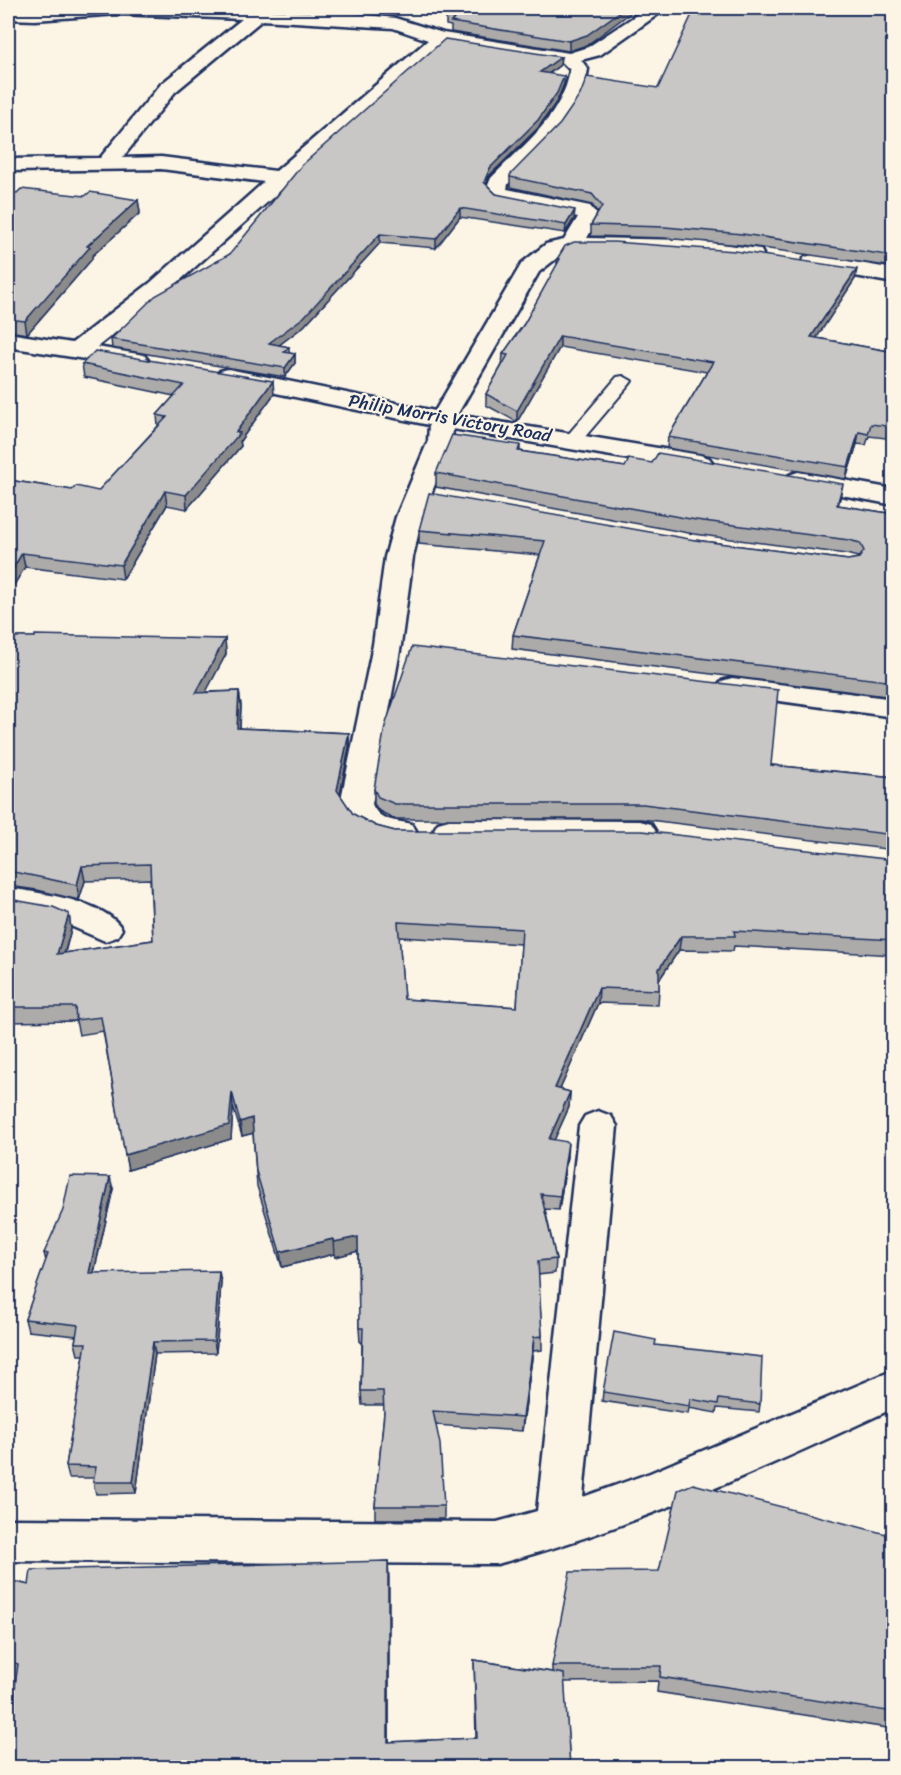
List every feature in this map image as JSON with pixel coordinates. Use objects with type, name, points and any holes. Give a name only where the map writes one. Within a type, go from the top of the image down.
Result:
[{"type":"street","points":[[8,14],[116,9],[384,21],[440,38],[569,57],[594,51],[658,8]]},
{"type":"street","points":[[106,163],[135,132],[168,88],[256,16]]},
{"type":"street","points":[[78,350],[158,288],[440,38]]},
{"type":"street","points":[[569,57],[579,69],[578,84],[558,119],[498,182],[496,190],[503,196],[574,208],[588,213],[589,217],[572,244]]},
{"type":"street","points":[[8,165],[161,163],[280,178]]},
{"type":"street","points":[[663,834],[563,830],[395,832],[374,828],[360,818],[356,804],[398,647],[399,557],[429,496],[433,460],[442,420],[530,268],[554,249],[572,244],[687,246],[784,258],[894,276]]},
{"type":"street","points":[[8,340],[159,364]]},
{"type":"street","name":"Philip Morris Victory Road","points":[[204,372],[442,420],[719,467]]},
{"type":"street","points":[[777,477],[894,497]]},
{"type":"street","points":[[710,685],[894,708]]},
{"type":"street","points":[[8,900],[64,909],[105,929]]},
{"type":"street","points":[[558,1527],[598,1126]]},
{"type":"street","points":[[8,1540],[497,1543],[558,1527],[659,1490],[894,1388]]},
{"type":"lane","points":[[572,441],[623,381]]},
{"type":"building","points":[[455,8],[625,8],[587,35],[569,41],[451,22],[456,17],[446,15]]},
{"type":"building","points":[[695,8],[894,8],[894,256],[742,234],[665,227],[591,225],[602,206],[592,194],[510,177],[560,124],[580,95],[587,77],[658,88]]},
{"type":"building","points":[[445,39],[561,57],[540,72],[564,76],[557,93],[538,120],[490,168],[484,182],[496,194],[575,210],[566,225],[460,208],[436,239],[380,234],[304,317],[269,343],[289,347],[284,352],[295,354],[285,368],[111,339],[155,296],[230,254],[302,165]]},
{"type":"building","points":[[21,189],[85,196],[90,192],[138,200],[87,246],[90,247],[25,321],[8,319],[8,192],[17,193]]},
{"type":"building","points":[[574,242],[614,242],[735,251],[857,269],[811,337],[894,352],[894,427],[871,424],[868,434],[859,432],[848,467],[668,437],[713,362],[560,336],[517,411],[486,394],[508,355],[503,354],[524,324],[560,259],[557,259],[565,246]]},
{"type":"building","points":[[95,351],[273,381],[236,432],[240,433],[186,495],[165,491],[121,565],[22,553],[8,577],[8,480],[72,490],[76,486],[98,491],[167,417],[157,415],[184,385],[82,364]]},
{"type":"building","points":[[452,435],[520,445],[518,451],[625,467],[629,459],[652,463],[658,453],[843,484],[837,505],[894,514],[894,682],[513,635],[545,541],[419,530],[429,493],[695,540],[848,560],[859,558],[864,551],[860,543],[849,540],[696,520],[436,473]]},
{"type":"building","points":[[35,635],[225,639],[196,693],[239,691],[237,728],[349,733],[337,790],[353,814],[376,826],[395,831],[642,831],[894,860],[894,940],[734,931],[735,936],[681,936],[659,969],[659,990],[599,988],[555,1088],[570,1092],[549,1139],[568,1142],[560,1196],[541,1194],[556,1259],[538,1261],[542,1336],[534,1337],[523,1417],[433,1411],[440,1444],[444,1506],[375,1506],[384,1413],[383,1391],[361,1391],[363,1328],[359,1328],[358,1237],[334,1242],[333,1239],[280,1252],[256,1171],[252,1118],[240,1122],[232,1092],[229,1125],[125,1155],[101,1017],[76,1020],[75,1007],[8,1007],[8,899],[53,907],[69,914],[57,954],[153,940],[150,864],[82,866],[77,885],[8,871],[8,637],[35,637]],"holes":[[[398,922],[522,929],[517,1007],[404,999]]]},
{"type":"building","points":[[412,647],[778,690],[771,765],[894,777],[894,835],[643,804],[395,804],[378,797],[374,789],[385,726]]},
{"type":"building","points":[[70,1176],[110,1177],[89,1273],[219,1271],[214,1341],[153,1342],[133,1482],[93,1482],[96,1467],[66,1466],[86,1343],[75,1343],[78,1325],[25,1319],[48,1254],[44,1253],[63,1210]]},
{"type":"building","points":[[614,1332],[656,1340],[655,1345],[762,1357],[760,1404],[719,1399],[718,1404],[690,1399],[689,1406],[603,1392]]},
{"type":"building","points":[[693,1484],[894,1536],[894,1712],[660,1677],[661,1666],[552,1666],[570,1572],[659,1571],[678,1490]]},
{"type":"building","points":[[388,1561],[388,1742],[477,1738],[474,1660],[564,1674],[570,1767],[8,1767],[8,1735],[18,1664],[8,1661],[8,1580],[29,1585],[31,1570]]}]
